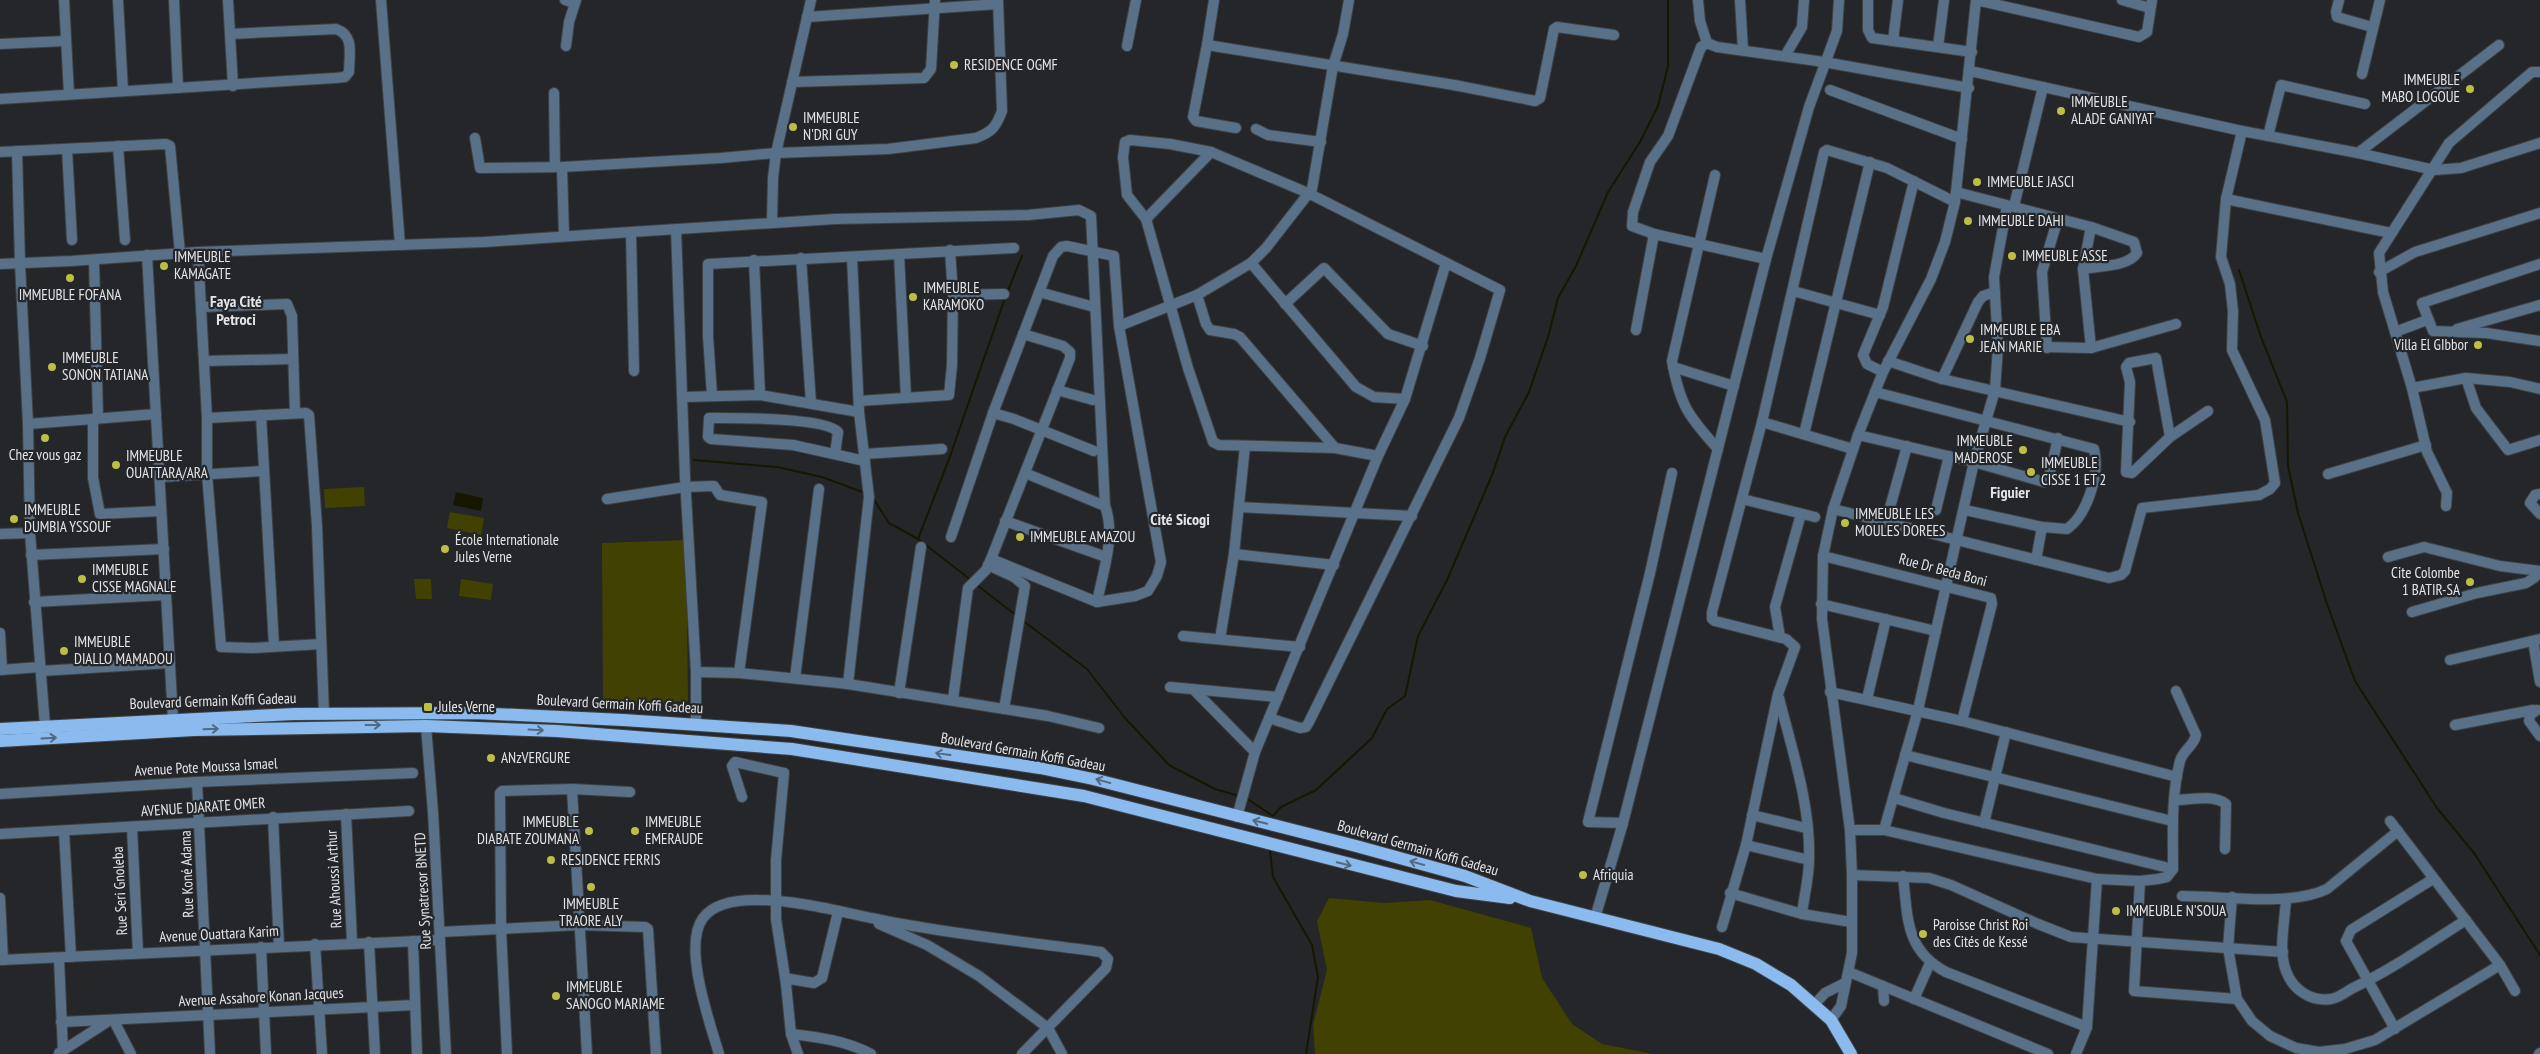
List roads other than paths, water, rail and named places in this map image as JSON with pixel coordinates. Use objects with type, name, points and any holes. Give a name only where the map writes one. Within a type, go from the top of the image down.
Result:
[{"type":"main road","name":"Boulevard Germain Koffi Gadeau","points":[[0,729],[173,719],[324,714],[474,713],[791,731],[1040,768],[1093,779],[1465,876],[1530,901]]},
{"type":"main road","name":"Boulevard Germain Koffi Gadeau","points":[[0,741],[194,730],[426,726],[576,732],[792,750],[1024,785],[1093,798],[1456,891],[1530,901]]},
{"type":"main road","points":[[1530,901],[1689,942],[1736,956],[1773,973],[1815,1004],[1831,1020],[1851,1054]]},
{"type":"street","points":[[64,0],[69,94]]},
{"type":"street","points":[[118,0],[123,91]]},
{"type":"street","points":[[174,0],[178,88]]},
{"type":"street","points":[[228,0],[233,86]]},
{"type":"street","points":[[380,0],[400,245]]},
{"type":"street","points":[[772,222],[773,178],[776,153],[811,0]]},
{"type":"street","points":[[1127,46],[1136,0]]},
{"type":"street","points":[[1214,0],[1193,117],[1196,121],[1236,128]]},
{"type":"street","points":[[1119,326],[1197,296],[1251,263],[1266,248],[1308,193],[1314,182],[1333,66],[1348,15],[1350,0]]},
{"type":"street","points":[[1698,0],[1700,21],[1707,42],[1717,47],[1824,62],[1969,88]]},
{"type":"street","points":[[1740,0],[1743,50]]},
{"type":"street","points":[[1785,56],[1802,27],[1804,0]]},
{"type":"street","points":[[1595,918],[1623,824],[1766,259],[1809,107],[1824,62],[1837,32],[1839,0]]},
{"type":"street","points":[[1868,0],[1868,30],[1870,35],[1876,39],[1972,52]]},
{"type":"street","points":[[1893,41],[1898,0]]},
{"type":"street","points":[[1938,46],[1944,0]]},
{"type":"street","points":[[1831,1020],[1841,1006],[1852,953],[1852,875],[1850,830],[1830,692],[1821,604],[1823,556],[1833,509],[1858,435],[1888,361],[1939,261],[1955,197],[1969,88],[1976,0],[2139,37],[2147,32],[2151,4],[2122,0]]},
{"type":"street","points":[[2339,0],[2336,12],[2337,17],[2372,27]]},
{"type":"street","points":[[2362,74],[2380,0]]},
{"type":"street","points":[[566,46],[572,1]]},
{"type":"street","points":[[475,138],[480,168],[558,167],[674,162],[776,153],[888,149],[976,138],[989,134],[995,128],[1002,111],[998,2],[935,4],[806,17]]},
{"type":"street","points":[[792,82],[924,78],[930,69],[935,4]]},
{"type":"street","points":[[1207,46],[1536,101],[1540,98],[1554,30],[1557,27],[1614,35]]},
{"type":"street","points":[[0,99],[233,86],[345,76],[349,72],[349,37],[345,32],[336,29],[230,34]]},
{"type":"street","points":[[0,44],[65,41]]},
{"type":"street","points":[[1707,42],[1701,47],[1668,136],[1650,162],[1632,212],[1632,226],[1654,234],[1766,259]]},
{"type":"street","points":[[2358,153],[2499,45]]},
{"type":"street","points":[[1970,71],[2242,131],[2358,153],[2434,170],[2460,168],[2540,143]]},
{"type":"street","points":[[2446,506],[2447,493],[2426,445],[2379,272],[2378,253],[2434,170],[2449,143],[2532,72],[2540,72]]},
{"type":"street","points":[[2268,136],[2281,85],[2365,104]]},
{"type":"street","points":[[1884,830],[1918,710],[1965,510],[1974,462],[1995,390],[1998,346],[1994,277],[2010,206],[2043,87]]},
{"type":"street","points":[[1830,90],[1962,139]]},
{"type":"street","points":[[554,93],[564,235]]},
{"type":"street","points":[[1256,130],[1268,135],[1321,142]]},
{"type":"street","points":[[1833,509],[2036,560],[2114,577],[2121,575],[2128,565],[2136,523],[2142,508],[2259,494],[2270,489],[2275,483],[2265,420],[2232,350],[2233,310],[2230,284],[2221,257],[2226,199],[2242,131]]},
{"type":"street","points":[[1269,718],[1300,728],[1306,727],[1412,516],[1466,400],[1500,290],[1308,193],[1211,152],[1170,144],[1130,140],[1125,142],[1123,157],[1127,195],[1146,219],[1213,442],[1219,446],[1335,448],[1378,456]]},
{"type":"street","points":[[0,152],[166,144],[170,146],[180,253]]},
{"type":"street","points":[[118,146],[124,240]]},
{"type":"street","points":[[67,149],[72,240]]},
{"type":"street","points":[[1722,927],[1730,893],[1746,845],[1778,694],[1794,653],[1792,643],[1780,637],[1712,619],[1762,422],[1824,152],[1827,150],[1870,162],[1955,197],[2010,206],[2058,218],[2134,242],[2137,254],[2134,258],[2083,269]]},
{"type":"street","points":[[17,151],[20,264],[28,424],[31,555],[45,726]]},
{"type":"street","points":[[1146,219],[1211,152]]},
{"type":"street","points":[[1804,434],[1870,162]]},
{"type":"street","points":[[1715,175],[1672,361],[1680,399],[1686,413],[1718,449]]},
{"type":"street","points":[[1883,372],[1867,364],[1863,355],[1880,315],[1914,181]]},
{"type":"street","points":[[2226,199],[2391,233]]},
{"type":"street","points":[[0,264],[94,260],[198,252],[484,242],[772,222],[1028,215],[1079,210],[1090,216],[1105,506],[1109,516],[1106,557],[1097,602]]},
{"type":"street","points":[[2379,272],[2416,252],[2540,213]]},
{"type":"street","points":[[2047,348],[2042,272],[2058,218]]},
{"type":"street","points":[[2091,227],[2083,269],[2091,348]]},
{"type":"street","points":[[676,229],[686,487],[696,672],[696,725]]},
{"type":"street","points":[[631,232],[634,372]]},
{"type":"street","points":[[1636,330],[1654,234]]},
{"type":"street","points":[[950,537],[993,413],[1053,256],[1061,247],[1077,246],[1114,256],[1119,326],[1161,562],[1157,576],[1148,591],[1123,599],[1097,602],[988,565]]},
{"type":"street","points":[[712,395],[708,336],[707,266],[713,262],[1014,248]]},
{"type":"street","points":[[859,401],[950,395],[953,295],[950,250]]},
{"type":"street","points":[[198,252],[207,418],[207,474],[221,647],[252,648],[321,644]]},
{"type":"street","points":[[898,254],[906,398]]},
{"type":"street","points":[[147,255],[173,719]]},
{"type":"street","points":[[848,684],[869,497],[859,412],[852,257]]},
{"type":"street","points":[[801,258],[811,403]]},
{"type":"street","points":[[94,260],[96,418],[94,478],[100,514],[106,516],[161,511]]},
{"type":"street","points":[[754,260],[760,394]]},
{"type":"street","points":[[1251,263],[1356,387],[1374,397],[1405,399]]},
{"type":"street","points":[[1237,817],[1255,752],[1356,513],[1378,456],[1405,399],[1446,263]]},
{"type":"street","points":[[2540,264],[2422,303],[2432,331],[2486,334],[2540,341]]},
{"type":"street","points":[[1285,304],[1324,268],[1388,334],[1422,346]]},
{"type":"street","points":[[1793,291],[1880,315]]},
{"type":"street","points":[[1039,292],[1094,307]]},
{"type":"street","points":[[1942,379],[1978,302],[1983,296],[1995,292]]},
{"type":"street","points":[[953,295],[1004,294]]},
{"type":"street","points":[[1197,296],[1206,324],[1210,330],[1234,334],[1240,337],[1335,448]]},
{"type":"street","points":[[201,307],[287,304],[292,316],[295,413]]},
{"type":"street","points":[[2448,332],[2540,305]]},
{"type":"street","points":[[2395,332],[2427,320]]},
{"type":"street","points":[[1998,346],[2091,348],[2176,324]]},
{"type":"street","points":[[953,699],[968,588],[988,565],[1042,430],[1070,352],[1063,346],[1023,334]]},
{"type":"street","points":[[2170,437],[2156,358],[2127,365],[2130,382],[2130,422],[2125,466],[2128,473],[2132,473],[2170,437],[2208,411]]},
{"type":"street","points":[[204,361],[293,359]]},
{"type":"street","points":[[1888,361],[1942,379],[2130,422]]},
{"type":"street","points":[[1673,368],[1734,386]]},
{"type":"street","points":[[2412,388],[2466,378],[2510,382],[2540,389]]},
{"type":"street","points":[[2466,378],[2476,408],[2508,450],[2540,440]]},
{"type":"street","points":[[1057,390],[1093,400]]},
{"type":"street","points":[[1875,392],[2058,438],[2094,449],[2095,462],[2091,495],[2082,515],[2067,529],[2042,528],[1965,510]]},
{"type":"street","points":[[683,397],[760,394],[859,412]]},
{"type":"street","points":[[207,418],[295,413],[309,415],[314,470],[324,714]]},
{"type":"street","points":[[993,413],[1094,451]]},
{"type":"street","points":[[28,424],[156,414]]},
{"type":"street","points":[[261,415],[274,646]]},
{"type":"street","points":[[835,454],[838,432],[830,427],[780,419],[709,418],[708,437],[711,439],[793,445],[835,454],[865,457],[942,449]]},
{"type":"street","points":[[1762,422],[1853,449]]},
{"type":"street","points":[[1858,435],[1974,462],[2044,482],[2049,477],[2058,438]]},
{"type":"street","points":[[2328,474],[2426,445]]},
{"type":"street","points":[[1220,639],[1234,554],[1245,446]]},
{"type":"street","points":[[1886,522],[1907,446]]},
{"type":"street","points":[[1936,510],[1949,456]]},
{"type":"street","points":[[160,477],[264,471]]},
{"type":"street","points":[[1025,472],[1105,506]]},
{"type":"street","points":[[1623,824],[1588,822],[1652,565],[1672,473]]},
{"type":"street","points":[[607,499],[686,487],[714,486],[720,495],[762,502],[738,673]]},
{"type":"street","points":[[795,678],[819,490]]},
{"type":"street","points":[[2540,494],[2535,496],[2530,502],[2540,514]]},
{"type":"street","points":[[1742,499],[1815,517]]},
{"type":"street","points":[[1239,506],[1412,516]]},
{"type":"street","points":[[1780,637],[1775,607],[1801,514]]},
{"type":"street","points":[[1005,521],[1106,557]]},
{"type":"street","points":[[2036,560],[2042,528]]},
{"type":"street","points":[[0,534],[30,532]]},
{"type":"street","points":[[898,693],[921,547]]},
{"type":"street","points":[[2388,557],[2424,547],[2500,566],[2539,571],[2534,578],[2526,583],[2477,593],[2412,612]]},
{"type":"street","points":[[31,555],[164,549]]},
{"type":"street","points":[[1234,554],[1334,564]]},
{"type":"street","name":"Rue Dr Beda Boni","points":[[1823,556],[1947,585],[1991,598],[1992,604],[1962,721]]},
{"type":"street","points":[[988,565],[1014,577],[1024,586],[1004,709]]},
{"type":"street","points":[[34,602],[166,595]]},
{"type":"street","points":[[1821,604],[1936,631]]},
{"type":"street","points":[[1868,699],[1886,619]]},
{"type":"street","points":[[0,633],[1,670],[170,663]]},
{"type":"street","points":[[1183,636],[1300,646]]},
{"type":"street","points":[[2450,660],[2536,640],[2540,682]]},
{"type":"street","points":[[696,672],[738,673],[848,684],[898,693],[953,699],[1048,716],[1099,728]]},
{"type":"street","points":[[1170,687],[1278,697]]},
{"type":"street","points":[[1193,689],[1255,752]]},
{"type":"street","points":[[1850,830],[1884,830],[2097,879],[2140,881],[2167,877],[2173,870],[2172,820],[2177,777],[2181,758],[2192,745],[2196,735],[2176,691]]},
{"type":"street","points":[[1830,692],[1918,710],[2177,777]]},
{"type":"street","points":[[1778,694],[1802,792],[1806,828],[1809,860],[1802,914]]},
{"type":"street","points":[[2455,725],[2537,710]]},
{"type":"street","points":[[2537,710],[2529,721],[2540,736]]},
{"type":"street","name":"Rue Synatresor BNETD","points":[[426,726],[446,1054]]},
{"type":"street","points":[[1984,823],[2006,732]]},
{"type":"street","points":[[1905,755],[2172,820]]},
{"type":"street","points":[[742,797],[732,766],[735,762],[784,774],[776,860],[776,919],[786,984],[791,1034],[798,1054]]},
{"type":"street","name":"Avenue Pote Moussa Ismael","points":[[0,794],[197,782],[413,773]]},
{"type":"street","name":"Rue Koné Adama","points":[[197,782],[210,1054]]},
{"type":"street","points":[[508,1054],[501,929],[500,793],[502,791],[572,789],[630,792]]},
{"type":"street","points":[[572,789],[588,1054]]},
{"type":"street","points":[[1894,798],[1984,823],[2173,870]]},
{"type":"street","points":[[2174,800],[2212,799],[2220,800],[2226,804],[2225,850]]},
{"type":"street","name":"AVENUE DJARATE OMER","points":[[0,834],[200,824],[272,817],[409,811]]},
{"type":"street","name":"Rue Ahoussi Arthur","points":[[346,814],[352,942]]},
{"type":"street","points":[[1752,815],[1806,828]]},
{"type":"street","points":[[272,817],[279,946]]},
{"type":"street","points":[[2390,821],[2500,965],[2515,990]]},
{"type":"street","name":"Rue Seri Gnoleba","points":[[132,828],[138,953]]},
{"type":"street","points":[[64,831],[71,957]]},
{"type":"street","points":[[2182,896],[2286,899],[2316,894],[2327,889],[2398,831]]},
{"type":"street","points":[[1746,845],[1809,860]]},
{"type":"street","points":[[1852,875],[1929,878],[1951,885],[2071,937],[2283,952]]},
{"type":"street","points":[[1904,876],[1908,924],[1915,943],[1930,963],[1946,972],[2087,1027]]},
{"type":"street","points":[[2076,1054],[2087,1027],[2097,879]]},
{"type":"street","points":[[2395,1029],[2367,982],[2346,941],[2351,930],[2433,879]]},
{"type":"street","points":[[2140,881],[2134,991],[2237,999]]},
{"type":"street","points":[[1730,893],[1802,914],[1852,922]]},
{"type":"street","points":[[2232,897],[2228,948],[2237,999],[2252,1021],[2270,1036],[2296,1048],[2319,1052],[2345,1049],[2375,1040],[2500,965]]},
{"type":"street","points":[[0,898],[2,960]]},
{"type":"street","points":[[2286,899],[2283,952],[2286,972],[2292,984],[2302,994],[2332,999],[2367,982],[2466,920]]},
{"type":"street","points":[[719,1054],[702,993],[695,955],[698,933],[704,918],[720,905],[755,900],[803,904],[932,930],[1101,952],[1108,959],[1106,968],[1022,1054]]},
{"type":"street","points":[[786,984],[790,979],[814,983],[822,978],[838,912]]},
{"type":"street","points":[[862,917],[926,945],[979,976],[1048,1028],[1062,1054]]},
{"type":"street","name":"Avenue Ouattara Karim","points":[[2,960],[59,959],[204,949],[413,940],[501,929],[579,925],[641,925],[648,929],[656,1054]]},
{"type":"street","points":[[413,940],[417,1054]]},
{"type":"street","points":[[369,942],[375,1054]]},
{"type":"street","points":[[315,944],[322,1054]]},
{"type":"street","points":[[261,946],[266,1054]]},
{"type":"street","points":[[59,959],[60,1052]]},
{"type":"street","points":[[1910,1000],[1930,963]]},
{"type":"street","points":[[1815,1004],[1825,993],[1847,978],[1883,986],[1910,1000],[2031,1051],[2048,1054]]},
{"type":"street","points":[[1883,986],[1884,1001]]},
{"type":"street","name":"Avenue Assahore Konan Jacques","points":[[61,1022],[111,1021],[264,1011],[415,1006]]},
{"type":"street","points":[[111,1021],[131,1054]]},
{"type":"street","name":"Avenue Assahore Konan Jacques","points":[[60,1052],[111,1021]]},
{"type":"street","points":[[791,1034],[818,1037],[862,1049],[871,1054]]},
{"type":"waterway","points":[[1249,800],[1273,816],[1281,807],[1316,790],[1372,738],[1387,709],[1405,696],[1418,636],[1447,580],[1492,475],[1505,437],[1529,392],[1548,337],[1558,298],[1576,266],[1608,192],[1640,142],[1658,106],[1668,66],[1668,0]]},
{"type":"waterway","points":[[1007,293],[1022,256]]},
{"type":"waterway","points":[[2239,270],[2261,337],[2287,402],[2288,466],[2298,513],[2327,604],[2355,681],[2437,808],[2474,853],[2540,955]]},
{"type":"waterway","points":[[918,539],[949,459],[1005,298]]},
{"type":"waterway","points":[[694,460],[777,467],[822,477],[865,493]]},
{"type":"waterway","points":[[873,498],[889,523],[918,539],[971,580]]},
{"type":"waterway","points":[[977,585],[1017,616]]},
{"type":"waterway","points":[[1022,620],[1087,669],[1125,718],[1169,765],[1215,789],[1239,796]]},
{"type":"waterway","points":[[1270,851],[1273,877],[1312,945],[1318,977],[1306,1054]]},
{"type":"place","name":"RESIDENCE OGMF","points":[[954,65]]},
{"type":"place","name":"IMMEUBLE MABO LOGOUE","points":[[2470,89]]},
{"type":"place","name":"IMMEUBLE ALADE GANIYAT","points":[[2061,111]]},
{"type":"place","name":"IMMEUBLE N'DRI GUY","points":[[793,127]]},
{"type":"place","name":"IMMEUBLE JASCI","points":[[1977,182]]},
{"type":"place","name":"IMMEUBLE DAHI","points":[[1968,221]]},
{"type":"place","name":"IMMEUBLE ASSE","points":[[2012,256]]},
{"type":"place","name":"IMMEUBLE KAMAGATE","points":[[164,266]]},
{"type":"place","name":"IMMEUBLE FOFANA","points":[[70,278]]},
{"type":"place","name":"IMMEUBLE KARAMOKO","points":[[913,297]]},
{"type":"place","name":"IMMEUBLE EBA JEAN MARIE","points":[[1970,339]]},
{"type":"place","name":"Villa El GIbbor","points":[[2478,345]]},
{"type":"place","name":"IMMEUBLE SONON TATIANA","points":[[52,367]]},
{"type":"place","name":"Chez vous gaz","points":[[45,438]]},
{"type":"place","name":"IMMEUBLE MADEROSE","points":[[2023,450]]},
{"type":"place","name":"IMMEUBLE OUATTARA/ARA","points":[[116,465]]},
{"type":"place","name":"IMMEUBLE CISSE 1 ET 2","points":[[2031,472]]},
{"type":"place","name":"IMMEUBLE DUMBIA YSSOUF","points":[[14,519]]},
{"type":"place","name":"IMMEUBLE LES MOULES DOREES","points":[[1845,523]]},
{"type":"place","name":"IMMEUBLE AMAZOU","points":[[1020,537]]},
{"type":"place","name":"École Internationale Jules Verne","points":[[445,549]]},
{"type":"place","name":"IMMEUBLE CISSE MAGNALE","points":[[82,579]]},
{"type":"place","name":"Cite Colombe 1 BATIR-SA","points":[[2470,582]]},
{"type":"place","name":"IMMEUBLE DIALLO MAMADOU","points":[[64,651]]},
{"type":"place","name":"Jules Verne","points":[[428,707]]},
{"type":"place","name":"ANzVERGURE","points":[[491,758]]},
{"type":"place","name":"IMMEUBLE DIABATE ZOUMANA","points":[[589,831]]},
{"type":"place","name":"IMMEUBLE EMERAUDE","points":[[635,831]]},
{"type":"place","name":"RESIDENCE FERRIS","points":[[551,860]]},
{"type":"place","name":"Afriquia","points":[[1583,875]]},
{"type":"place","name":"IMMEUBLE TRAORE ALY","points":[[591,887]]},
{"type":"place","name":"IMMEUBLE N'SOUA","points":[[2116,911]]},
{"type":"place","name":"Paroisse Christ Roi des Cités de Kessé","points":[[1923,934]]},
{"type":"place","name":"IMMEUBLE SANOGO MARIAME","points":[[556,996]]},
{"type":"district","name":"Faya Cité Petroci","points":[[236,310]]},
{"type":"district","name":"Figuier","points":[[2010,492]]},
{"type":"district","name":"Cité Sicogi","points":[[1180,519]]}]
